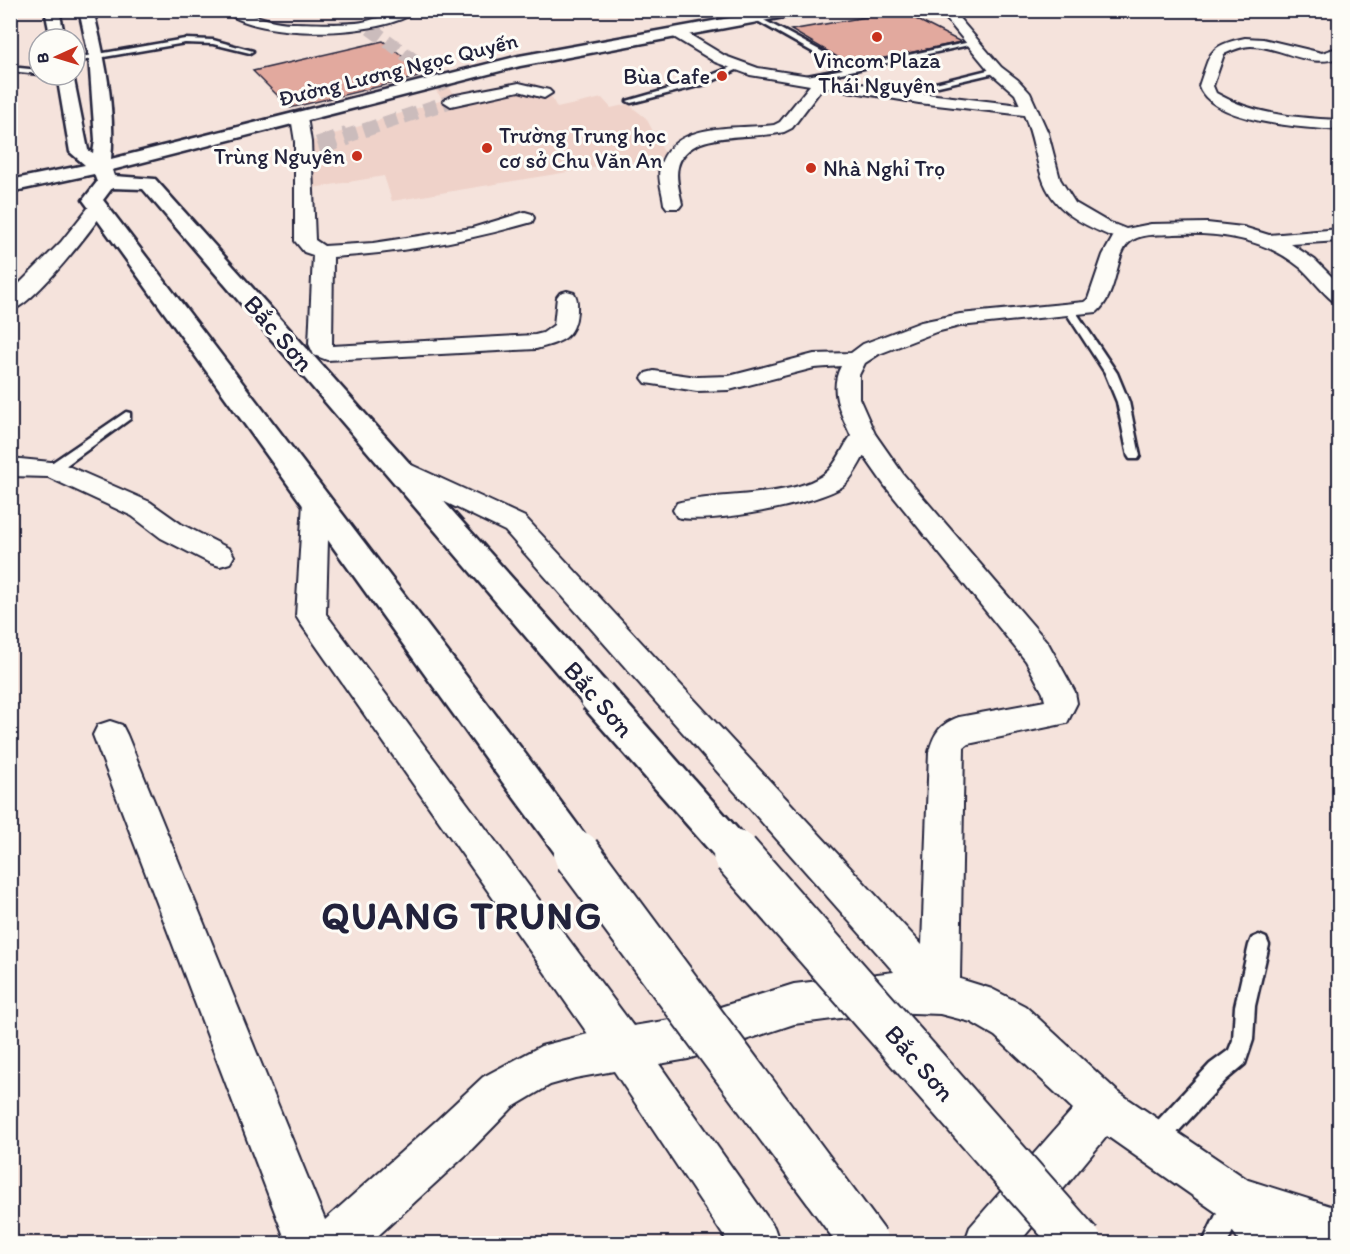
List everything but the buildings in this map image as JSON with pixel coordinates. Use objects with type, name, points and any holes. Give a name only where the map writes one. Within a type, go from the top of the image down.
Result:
[{"type":"main road","points":[[52,10],[56,27]]},
{"type":"main road","points":[[86,10],[97,56],[104,140],[102,186]]},
{"type":"main road","name":"Đường Lương Ngọc Quyến","points":[[10,186],[102,186],[299,117],[519,61],[800,10]]},
{"type":"main road","points":[[67,87],[79,152],[316,502],[866,1244]]},
{"type":"main road","name":"Bắc Sơn","points":[[102,186],[148,183],[1079,1244]]},
{"type":"street","points":[[230,10],[253,22],[288,27],[367,26],[411,10]]},
{"type":"street","points":[[945,10],[996,70],[1018,88],[1040,133],[1051,179],[1068,207],[1099,225],[1127,236]]},
{"type":"street","points":[[677,33],[705,52],[739,67],[819,83],[1030,111]]},
{"type":"street","points":[[1340,51],[1332,56],[1312,55],[1253,41],[1230,46],[1218,52],[1206,86],[1209,95],[1242,111],[1295,121],[1340,125]]},
{"type":"street","points":[[673,204],[668,168],[672,158],[681,148],[705,135],[778,129],[786,125],[819,83]]},
{"type":"street","points":[[451,101],[519,87],[544,93]]},
{"type":"street","points":[[299,117],[303,142],[305,241],[311,248],[323,252],[373,249],[462,235],[525,218]]},
{"type":"street","points":[[10,305],[57,261],[83,231],[102,186]]},
{"type":"street","points":[[940,994],[946,752],[949,739],[958,731],[1056,713],[1061,703],[1059,692],[1037,652],[894,480],[863,436],[847,398],[848,375],[856,359],[871,349],[929,327],[960,320],[1070,310],[1095,305],[1099,300],[1114,252],[1120,241],[1137,231],[1193,227],[1227,229],[1270,240],[1292,252],[1310,266],[1340,297]]},
{"type":"street","points":[[1270,240],[1340,235]]},
{"type":"street","points":[[323,252],[320,344],[322,351],[327,353],[536,342],[551,338],[566,327],[567,297]]},
{"type":"street","points":[[654,378],[697,384],[729,383],[814,361],[856,359]]},
{"type":"street","points":[[686,510],[782,498],[820,487],[835,479],[863,436]]},
{"type":"street","points":[[10,467],[52,469],[141,509],[171,531],[220,556]]},
{"type":"street","points":[[398,468],[515,524],[940,994]]},
{"type":"street","points":[[316,502],[310,616],[624,1049],[757,1244]]},
{"type":"street","points":[[110,735],[311,1244]]},
{"type":"street","points":[[333,1244],[452,1137],[498,1092],[541,1067],[575,1057],[688,1038],[794,1004],[887,992],[940,994],[978,1003],[1010,1021],[1103,1107],[1236,1199],[1272,1244]]},
{"type":"street","points":[[987,1244],[1103,1107]]},
{"type":"street","points":[[1236,1199],[1340,1233]]},
{"type":"lane","points":[[756,18],[849,69]]},
{"type":"lane","points":[[87,58],[198,40],[250,51]]},
{"type":"lane","points":[[800,80],[975,43]]},
{"type":"lane","points":[[632,101],[703,82],[739,67]]},
{"type":"lane","points":[[10,69],[27,71]]},
{"type":"lane","points":[[895,94],[996,70]]},
{"type":"lane","points":[[1070,310],[1089,336],[1115,383],[1123,402],[1134,456]]},
{"type":"lane","points":[[52,469],[126,416]]},
{"type":"lane","points":[[1154,1142],[1218,1072],[1238,1057],[1245,1006],[1259,945]]},
{"type":"lane","points":[[1214,1244],[1236,1199]]},
{"type":"shaded area","name":"Trường Trung học cơ sở Chu Văn An","points":[[534,83],[549,93],[557,108],[602,98],[611,108],[628,104],[646,118],[666,156],[392,201],[384,176],[313,188],[312,141],[443,100],[434,88],[447,85],[457,97]]},
{"type":"tunnel","points":[[344,137],[451,101],[442,81],[367,26]]},
{"type":"tunnel","points":[[318,146],[348,136]]},
{"type":"place","name":"Vincom Plaza Thái Nguyên","points":[[877,37]]},
{"type":"place","name":"Bùa Cafe","points":[[722,76]]},
{"type":"place","name":"Trường Trung học cơ sở Chu Văn An","points":[[487,148]]},
{"type":"place","name":"Trùng Nguyên","points":[[357,156]]},
{"type":"place","name":"Nhà Nghỉ Trọ","points":[[811,168]]},
{"type":"district","name":"QUANG TRUNG","points":[[462,915]]}]
